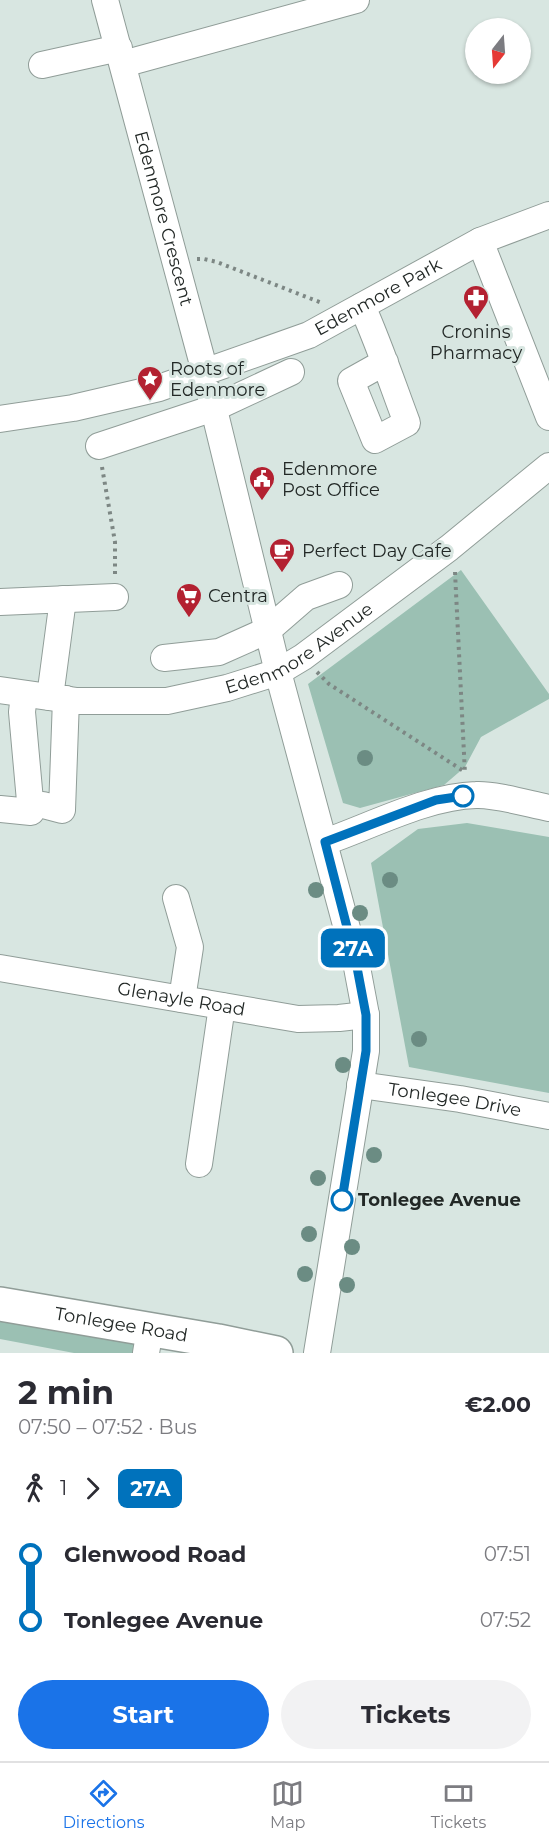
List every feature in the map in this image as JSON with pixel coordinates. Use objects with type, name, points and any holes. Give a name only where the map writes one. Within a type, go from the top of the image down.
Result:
[{"type":"main road","name":"Tonlegee Road","points":[[0,1304],[148,1341],[276,1353]]},
{"type":"street","name":"Edenmore Crescent","points":[[105,0],[210,391],[278,672]]},
{"type":"street","points":[[42,65],[121,56],[356,0]]},
{"type":"street","name":"Edenmore Park","points":[[210,391],[480,241],[549,215]]},
{"type":"street","points":[[480,241],[549,417]]},
{"type":"street","points":[[352,311],[385,362]]},
{"type":"street","points":[[99,446],[210,391],[291,372]]},
{"type":"street","points":[[0,419],[73,408],[159,388],[210,391]]},
{"type":"street","name":"Edenmore Avenue","points":[[12,692],[58,698],[167,701],[227,688],[278,672],[303,657],[449,548],[549,466]]},
{"type":"street","points":[[164,658],[219,652],[268,630],[306,597],[339,585]]},
{"type":"street","points":[[0,602],[115,597]]},
{"type":"street","points":[[43,805],[62,810],[58,698],[63,599]]},
{"type":"street","points":[[278,672],[356,962],[366,1015],[366,1051],[317,1353]]},
{"type":"street","points":[[0,808],[31,812],[22,712],[12,692]]},
{"type":"street","points":[[325,842],[436,800],[466,784],[478,795],[549,808]]},
{"type":"street","points":[[177,898],[190,947],[182,999]]},
{"type":"street","name":"Glenayle Road","points":[[0,968],[298,1019],[366,1015]]},
{"type":"street","points":[[199,1164],[222,1006]]},
{"type":"street","name":"Tonlegee Drive","points":[[360,1085],[460,1099],[549,1116]]},
{"type":"path","points":[[175,261],[204,259],[217,262],[324,304],[352,311]]},
{"type":"path","points":[[99,446],[115,543],[115,597]]},
{"type":"path","points":[[449,548],[454,556],[466,784]]},
{"type":"path","points":[[303,657],[329,684],[466,784]]},
{"type":"green space","points":[[461,570],[549,694],[549,699],[481,737],[465,767],[444,785],[360,808],[343,803],[308,684]]},
{"type":"green space","points":[[467,823],[549,837],[549,1093],[409,1067],[371,863],[418,829]]},
{"type":"green space","points":[[0,1304],[149,1331],[145,1353],[74,1353],[0,1339]]},
{"type":"bus line","name":"27A","points":[[342,1200],[366,1051],[366,1015],[356,962],[325,842],[436,800],[463,796]]},
{"type":"place","name":"Cronins Pharmacy","points":[[476,321]]},
{"type":"place","name":"Roots of Edenmore","points":[[150,402]]},
{"type":"place","name":"Edenmore Post Office","points":[[262,502]]},
{"type":"place","name":"Perfect Day Cafe","points":[[282,574]]},
{"type":"place","name":"Centra","points":[[189,619]]},
{"type":"place","name":"Tonlegee Avenue","points":[[342,1200]]}]
